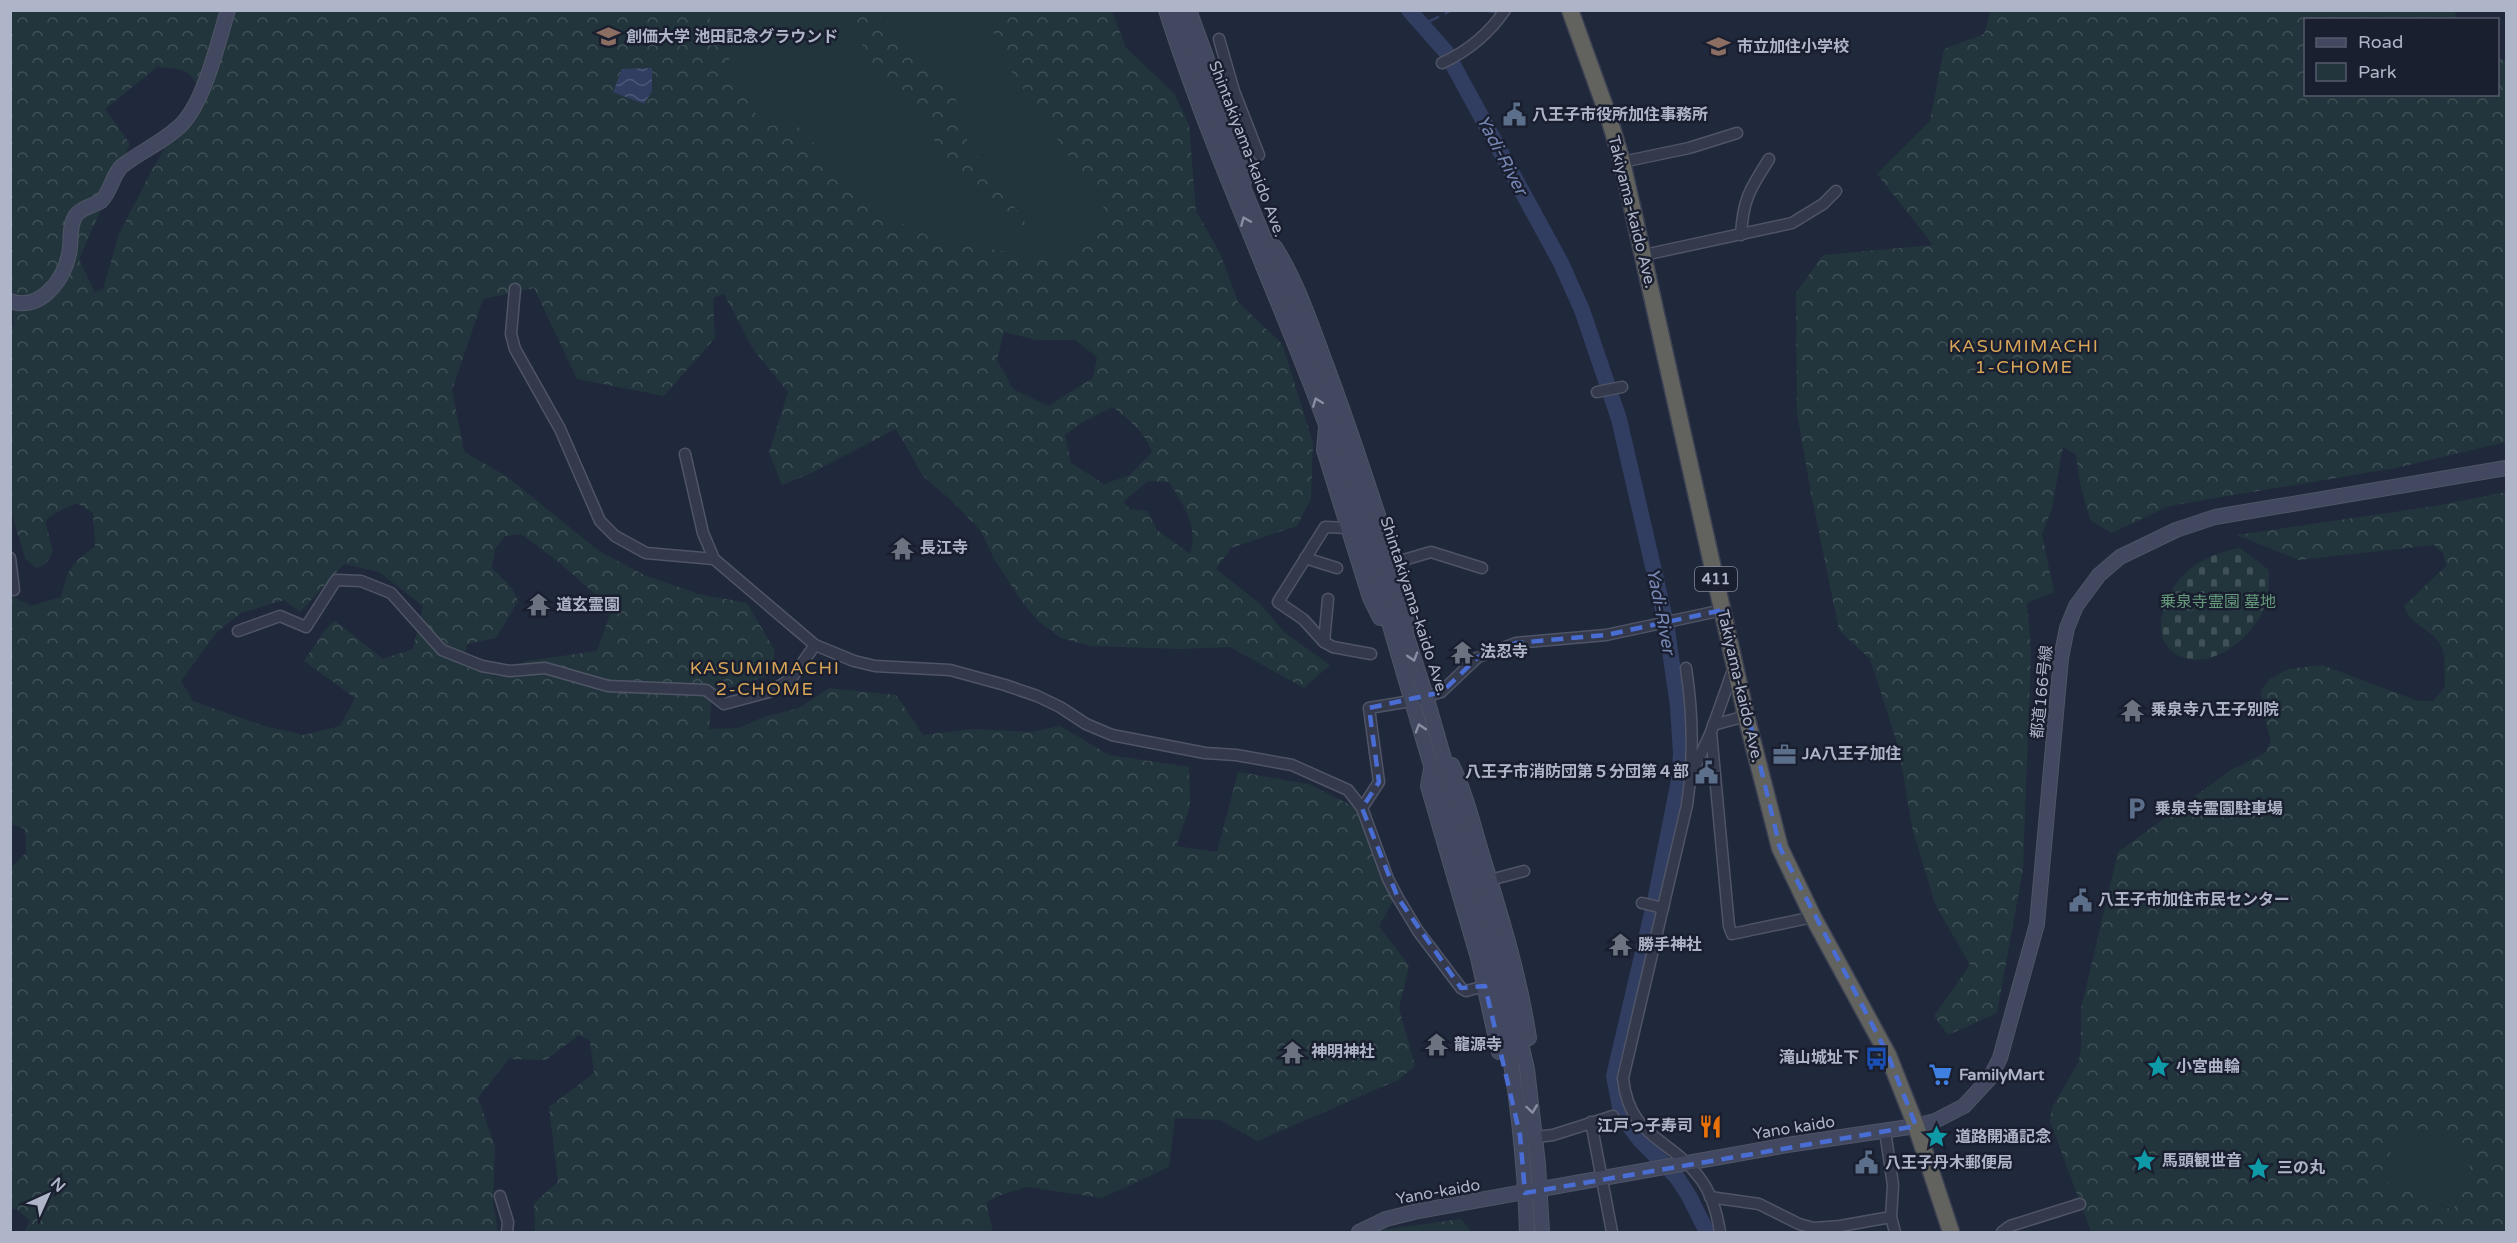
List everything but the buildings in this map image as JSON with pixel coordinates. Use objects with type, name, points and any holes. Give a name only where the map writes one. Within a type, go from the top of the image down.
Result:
[{"type":"highway","name":"Takiyama-kaido Ave.","points":[[1570,10],[1609,118],[1622,162],[1736,663],[1746,716],[1780,848],[1813,917],[1888,1055],[1916,1126],[1951,1233]]},
{"type":"main road","points":[[10,301],[18,304],[32,304],[44,296],[64,271],[73,220],[78,212],[100,202],[121,167],[173,132],[190,114],[216,52],[228,10]]},
{"type":"main road","name":"Shintakiyama-kaido Ave.","points":[[1166,10],[1217,151],[1281,308],[1326,428],[1368,550],[1431,766],[1465,870],[1492,968],[1514,1083],[1527,1233]]},
{"type":"main road","name":"Shintakiyama-kaido Ave.","points":[[1177,10],[1244,189],[1339,426],[1426,696],[1501,959],[1527,1069],[1536,1137],[1542,1233]]},
{"type":"main road","points":[[1189,10],[1243,158],[1244,189]]},
{"type":"main road","points":[[1254,212],[1288,268],[1301,297],[1354,439],[1407,606],[1407,635]]},
{"type":"main road","points":[[1326,428],[1323,450],[1370,598],[1397,652]]},
{"type":"main road","name":"都道166号線","points":[[1916,1126],[1935,1121],[1964,1106],[1990,1078],[2000,1058],[2037,924],[2064,640],[2076,606],[2099,575],[2120,557],[2139,546],[2215,517],[2506,468]]},
{"type":"main road","points":[[1437,734],[1461,783],[1514,967],[1529,1036],[1527,1069]]},
{"type":"main road","points":[[1431,766],[1428,786],[1485,986],[1505,1086],[1520,1135]]},
{"type":"main road","name":"Yano kaido","points":[[1602,1179],[1682,1163],[1916,1126]]},
{"type":"main road","points":[[1525,1193],[1602,1179]]},
{"type":"main road","name":"Yano-kaido","points":[[1359,1233],[1373,1224],[1401,1215],[1525,1193]]},
{"type":"street","points":[[1443,63],[1458,56],[1493,28],[1505,10]]},
{"type":"street","points":[[1219,39],[1259,155]]},
{"type":"street","points":[[1228,121],[1242,110]]},
{"type":"street","points":[[1622,162],[1689,148],[1737,133]]},
{"type":"street","points":[[1741,235],[1743,207],[1769,159]]},
{"type":"street","points":[[1644,255],[1792,223],[1822,204],[1836,191]]},
{"type":"street","points":[[514,289],[511,334],[514,349],[560,429],[600,521],[615,536],[646,553],[714,559]]},
{"type":"street","points":[[1599,392],[1620,388]]},
{"type":"street","points":[[684,454],[703,533],[714,559],[815,645],[854,661],[875,666],[950,670],[1037,696],[1060,707],[1086,724],[1112,735],[1205,753],[1236,755],[1293,765],[1348,790],[1362,808],[1388,879],[1418,931],[1461,988],[1466,991],[1485,986]]},
{"type":"street","points":[[1349,528],[1325,528],[1278,602],[1303,619],[1324,642],[1333,648],[1371,654]]},
{"type":"street","points":[[1394,563],[1431,552],[1482,568]]},
{"type":"street","points":[[10,558],[14,590]]},
{"type":"street","points":[[1305,558],[1336,568]]},
{"type":"street","points":[[238,631],[280,616],[306,627],[336,580],[361,580],[391,594],[442,650],[482,666],[510,670],[544,668],[608,687],[706,690],[724,704],[770,692],[791,679],[815,645]]},
{"type":"street","points":[[1324,642],[1328,599]]},
{"type":"street","points":[[1362,808],[1379,782],[1369,708],[1412,701],[1441,692],[1478,657],[1516,643],[1606,635],[1723,610]]},
{"type":"street","points":[[1720,1233],[1710,1197],[1698,1175],[1645,1130],[1637,1120],[1624,1092],[1623,1078],[1692,774],[1736,663]]},
{"type":"street","points":[[1686,668],[1692,718],[1692,774]]},
{"type":"street","points":[[1712,728],[1746,716]]},
{"type":"street","points":[[1712,728],[1729,927],[1732,934],[1813,917]]},
{"type":"street","points":[[1490,880],[1524,871]]},
{"type":"street","points":[[1645,904],[1661,907]]},
{"type":"street","points":[[1536,1137],[1552,1135],[1613,1116]]},
{"type":"street","points":[[1591,1122],[1612,1233]]},
{"type":"street","points":[[1885,1131],[1893,1185],[1892,1217],[1895,1233]]},
{"type":"street","points":[[500,1196],[508,1222],[507,1233]]},
{"type":"street","points":[[1710,1197],[1759,1204],[1807,1226],[1840,1229],[1892,1217]]},
{"type":"street","points":[[2002,1233],[2010,1226],[2079,1204]]},
{"type":"highlighted area","points":[[1723,610],[1780,848],[1888,1055],[1916,1126],[1525,1193],[1520,1135],[1485,986],[1461,988],[1398,898],[1362,808],[1379,782],[1369,708],[1442,692],[1478,657],[1516,643],[1606,635]]},
{"type":"green space","points":[[11,11],[706,11],[757,116],[771,126],[792,120],[878,213],[938,240],[1031,256],[1074,255],[1094,241],[1108,214],[997,50],[989,11],[1112,11],[1126,48],[1174,93],[1189,125],[1196,211],[1220,253],[1238,302],[1282,344],[1313,442],[1311,499],[1297,526],[1231,548],[1216,569],[1260,604],[1284,632],[1330,665],[1304,688],[1230,647],[1180,649],[1090,646],[1061,638],[1038,621],[1021,600],[994,559],[981,531],[951,500],[923,476],[896,429],[811,473],[782,485],[769,452],[788,392],[753,349],[724,294],[713,298],[715,338],[664,396],[577,379],[534,288],[483,299],[452,390],[464,452],[506,476],[599,551],[644,575],[699,594],[747,603],[774,649],[775,674],[712,693],[709,729],[739,728],[761,718],[799,708],[829,688],[896,695],[923,735],[972,729],[1031,732],[1060,726],[1109,755],[1189,767],[1190,806],[1176,846],[1217,852],[1238,772],[1309,784],[1356,808],[1393,901],[1379,926],[1409,966],[1399,1008],[1415,1066],[1398,1080],[1257,1141],[1220,1120],[1175,1118],[1169,1167],[1102,1198],[1027,1187],[1001,1195],[986,1202],[993,1232],[535,1232],[534,1203],[558,1182],[549,1107],[594,1073],[590,1041],[579,1035],[546,1060],[509,1059],[478,1098],[495,1146],[493,1202],[498,1232],[24,1232],[30,1221],[17,1209],[10,1209],[10,868],[26,853],[25,829],[11,824],[10,595],[31,606],[61,597],[66,579],[75,562],[95,547],[93,513],[77,503],[55,513],[45,521],[53,551],[46,564],[36,568],[25,558],[11,516],[10,327],[14,325],[10,284]],"holes":[[[157,67],[183,70],[188,73],[195,82],[201,100],[176,129],[153,168],[119,234],[103,289],[95,292],[79,259],[130,144],[105,109]],[[1004,332],[1036,340],[1075,340],[1097,357],[1093,378],[1048,406],[1013,389],[997,360]],[[1113,407],[1141,432],[1152,452],[1130,475],[1104,484],[1071,463],[1065,435],[1081,423]],[[1148,481],[1169,482],[1184,507],[1191,525],[1190,554],[1157,530],[1147,511],[1130,509],[1123,502]],[[521,534],[560,563],[612,609],[597,651],[526,661],[498,677],[463,666],[467,644],[496,638],[518,601],[512,588],[492,568],[495,549],[505,536]],[[344,564],[379,572],[423,606],[413,649],[383,659],[335,621],[324,631],[304,661],[355,698],[340,726],[304,735],[264,726],[193,701],[181,681],[217,632],[241,613],[284,600],[300,612]]]},
{"type":"green space","points":[[646,11],[1003,11],[1081,142],[1124,252],[1012,301],[768,149]]},
{"type":"green space","points":[[842,11],[880,11],[902,42],[941,72],[954,94],[968,143],[1032,232],[1023,240],[975,197],[942,159],[925,119],[882,78]]},
{"type":"green space","points":[[1991,11],[2455,11],[2456,18],[2304,18],[2304,96],[2499,96],[2499,59],[2506,60],[2506,442],[2396,468],[2169,506],[2112,533],[2090,520],[2079,479],[2076,455],[2063,447],[2052,508],[2042,534],[2054,592],[2027,603],[2031,650],[2023,869],[1997,1013],[1948,1035],[1934,1016],[1970,965],[1935,904],[1913,831],[1898,746],[1870,659],[1839,630],[1797,413],[1796,293],[1823,255],[1933,245],[1877,174],[1930,121],[1944,49],[1984,34]]},
{"type":"green space","points":[[2506,492],[2506,1232],[2091,1232],[2050,1121],[2052,1108],[2078,1063],[2081,1051],[2081,1009],[2118,852],[2231,770],[2265,753],[2271,741],[2262,708],[2261,691],[2269,679],[2289,669],[2322,665],[2418,701],[2433,701],[2445,687],[2442,648],[2434,636],[2411,618],[2404,606],[2446,566],[2443,553],[2434,545],[2299,560],[2237,535],[2435,506]],"holes":[[[2405,1123],[2471,1152],[2473,1156],[2454,1208],[2450,1209],[2384,1181],[2381,1177],[2401,1125]]]},
{"type":"green space","name":"乗泉寺霊園 墓地","points":[[2240,548],[2269,570],[2266,601],[2258,621],[2241,640],[2218,655],[2206,659],[2194,660],[2182,657],[2170,650],[2163,639],[2161,627],[2162,614],[2173,588],[2181,577],[2201,561]]},
{"type":"green space","points":[[2405,1123],[2471,1152],[2473,1156],[2454,1208],[2451,1209],[2384,1181],[2381,1177],[2401,1125]]},
{"type":"green space","points":[[1461,1219],[1471,1232],[1377,1232],[1381,1230]]},
{"type":"water","points":[[652,68],[652,91],[644,104],[613,92],[622,69]]},
{"type":"waterway","name":"Yadi-River","points":[[1409,10],[1446,52],[1561,263],[1582,310],[1619,419],[1666,623],[1678,706],[1681,754],[1679,780],[1656,896],[1614,1076],[1620,1107],[1627,1123],[1640,1140],[1676,1176],[1707,1232]]},
{"type":"waterway","points":[[1446,13],[1452,10]]},
{"type":"waterway","points":[[1486,10],[1499,13]]},
{"type":"waterway","points":[[1507,16],[1511,10]]},
{"type":"waterway","points":[[1426,30],[1430,21],[1438,17]]},
{"type":"place","name":"創価大学 池田記念グラウンド","points":[[608,37]]},
{"type":"place","name":"市立加住小学校","points":[[1719,47]]},
{"type":"place","name":"八王子市役所加住事務所","points":[[1514,115]]},
{"type":"place","name":"長江寺","points":[[902,548]]},
{"type":"place","name":"道玄霊園","points":[[538,605]]},
{"type":"place","name":"法忍寺","points":[[1462,652]]},
{"type":"place","name":"乗泉寺八王子別院","points":[[2133,710]]},
{"type":"place","name":"JA八王子加住","points":[[1784,754]]},
{"type":"place","name":"八王子市消防団第５分団第４部","points":[[1707,772]]},
{"type":"place","name":"乗泉寺霊園駐車場","points":[[2137,809]]},
{"type":"place","name":"八王子市加住市民センター","points":[[2080,900]]},
{"type":"place","name":"勝手神社","points":[[1620,945]]},
{"type":"place","name":"龍源寺","points":[[1436,1045]]},
{"type":"place","name":"神明神社","points":[[1293,1052]]},
{"type":"place","name":"滝山城址下","points":[[1877,1058]]},
{"type":"place","name":"小宮曲輪","points":[[2158,1067]]},
{"type":"place","name":"FamilyMart","points":[[1941,1075]]},
{"type":"place","name":"江戸っ子寿司","points":[[1711,1126]]},
{"type":"place","name":"道路開通記念","points":[[1937,1137]]},
{"type":"place","name":"馬頭観世音","points":[[2144,1161]]},
{"type":"place","name":"八王子丹木郵便局","points":[[1867,1163]]},
{"type":"place","name":"三の丸","points":[[2259,1168]]},
{"type":"district","name":"KASUMIMACHI 1-CHOME","points":[[2024,356]]},
{"type":"district","name":"KASUMIMACHI 2-CHOME","points":[[765,678]]}]
